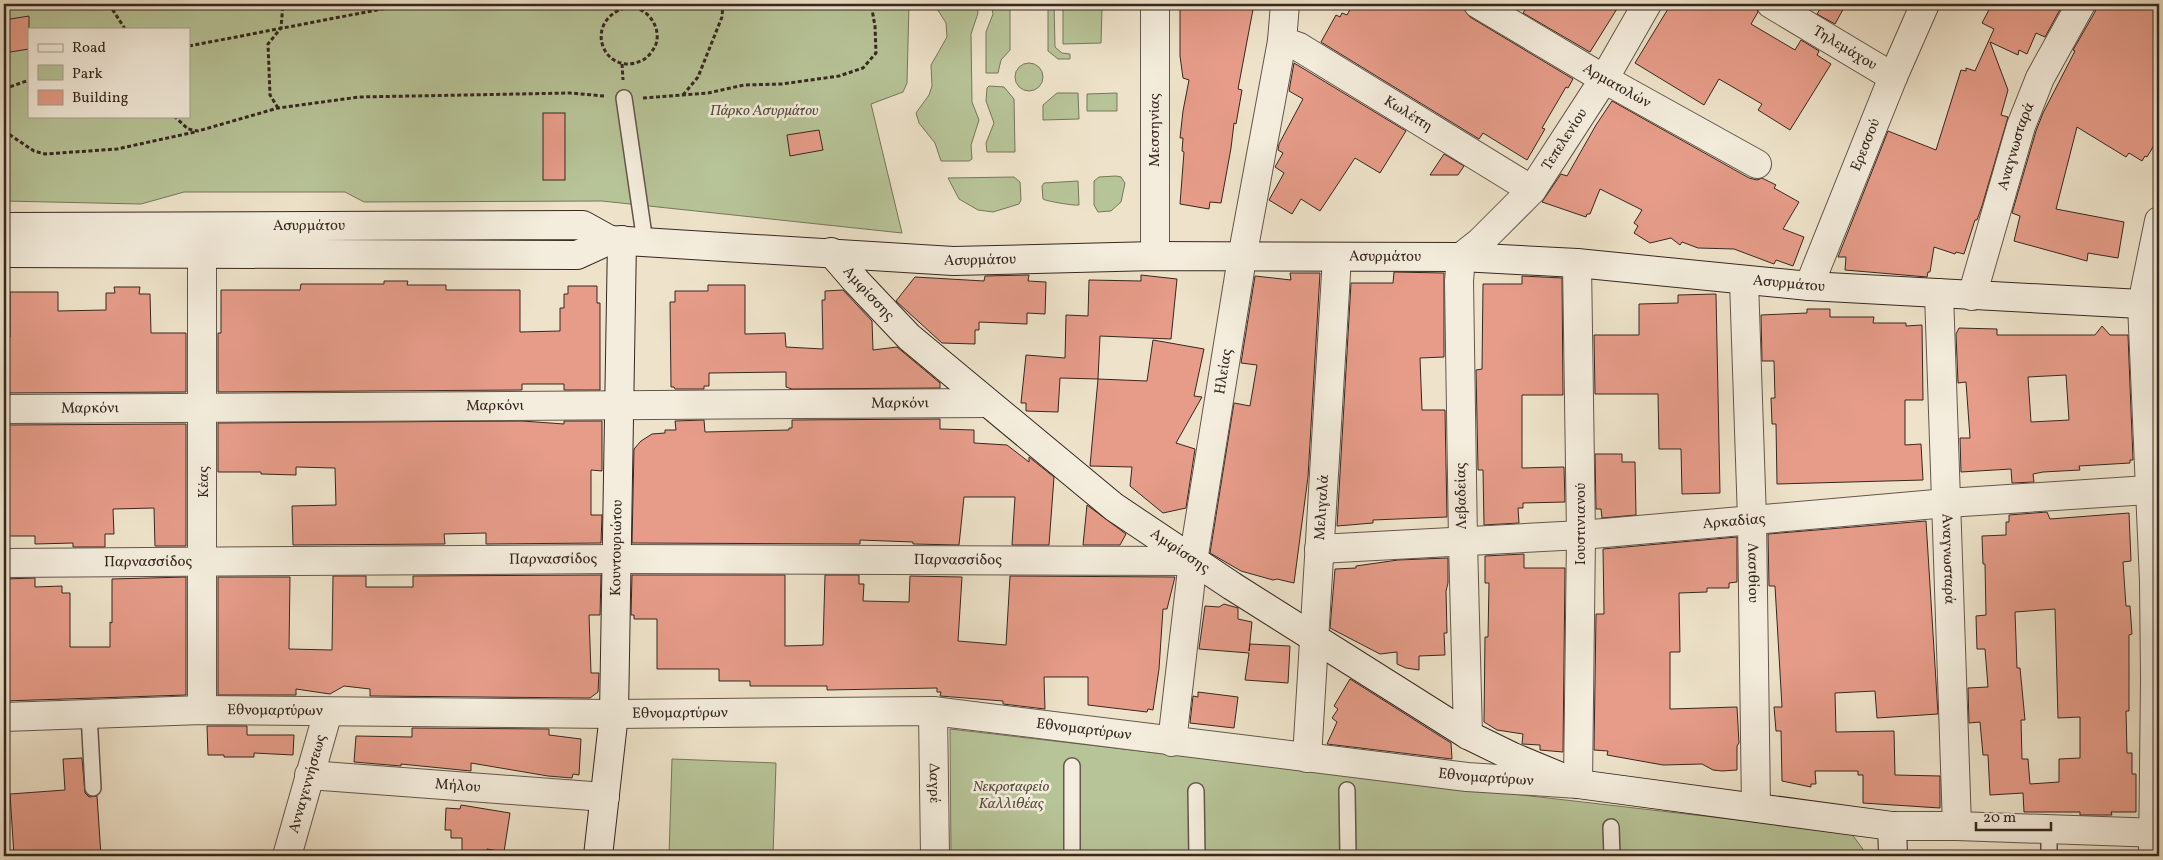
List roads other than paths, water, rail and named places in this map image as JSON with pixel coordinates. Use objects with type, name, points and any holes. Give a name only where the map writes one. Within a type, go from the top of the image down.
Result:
[{"type":"street","name":"Μεσσηνίας","points":[[1155,4],[1155,256]]},
{"type":"street","name":"Ηλείας","points":[[1172,742],[1192,560],[1242,258],[1282,41],[1285,4]]},
{"type":"street","name":"Αρματολών","points":[[1478,4],[1604,79],[1757,164]]},
{"type":"street","name":"Τεπελενίου","points":[[1462,258],[1532,190],[1604,79],[1647,4]]},
{"type":"street","name":"Τηλεμάχου","points":[[1770,4],[1893,77]]},
{"type":"street","name":"Ερεσσού","points":[[1809,286],[1893,77],[1925,4]]},
{"type":"street","name":"Αναγνωσταρά","points":[[1972,296],[2021,126],[2040,78],[2081,4]]},
{"type":"street","name":"Κωλέττη","points":[[1282,41],[1299,47],[1532,190]]},
{"type":"street","points":[[2155,841],[2156,582],[2148,490],[2151,304],[2159,221]]},
{"type":"street","name":"Ασυρμάτου","points":[[4,227],[583,225],[626,241],[831,252],[953,261],[1155,256],[1462,258],[1577,263],[1809,286],[2151,304]]},
{"type":"street","name":"Ασυρμάτου","points":[[4,253],[577,254],[626,241]]},
{"type":"street","name":"Κουντουριώτου","points":[[598,856],[614,714],[620,405],[626,241]]},
{"type":"street","name":"Αμφίσσης","points":[[831,252],[909,337],[1114,507],[1314,639],[1468,735],[1513,757],[1578,784]]},
{"type":"street","name":"Κέας","points":[[202,254],[204,408],[202,710]]},
{"type":"street","name":"Μελιγαλά","points":[[1307,758],[1337,257]]},
{"type":"street","name":"Λεβαδείας","points":[[1462,258],[1459,281],[1462,542],[1468,735]]},
{"type":"street","name":"Ιουστινιανού","points":[[1577,263],[1581,535],[1578,784]]},
{"type":"street","name":"Λασιθίου","points":[[1744,281],[1752,519],[1756,807]]},
{"type":"street","name":"Αναγνωσταρά","points":[[1939,294],[1958,826]]},
{"type":"street","name":"Μαρκόνι","points":[[4,409],[987,403]]},
{"type":"street","name":"Αρκαδίας","points":[[1319,549],[1581,535],[1947,503],[2148,490]]},
{"type":"street","name":"Παρνασσίδος","points":[[4,563],[617,559],[1192,560]]},
{"type":"street","name":"Εθνομαρτύρων","points":[[4,717],[202,710],[614,714],[933,711],[1467,777],[1578,784],[1892,826],[2049,828],[2155,841]]},
{"type":"street","name":"Δαγρέ","points":[[933,711],[935,856]]},
{"type":"street","name":"Ανναγεννήσεως","points":[[287,856],[328,712]]},
{"type":"street","name":"Μήλου","points":[[309,775],[605,797]]},
{"type":"street","points":[[1892,826],[1893,856]]},
{"type":"lane","points":[[624,98],[626,241]]},
{"type":"lane","points":[[89,714],[93,788]]},
{"type":"lane","points":[[1072,766],[1072,856]]},
{"type":"lane","points":[[1196,790],[1197,856]]},
{"type":"lane","points":[[1347,790],[1348,856]]},
{"type":"lane","points":[[1612,827],[1612,856]]},
{"type":"lane","points":[[2049,828],[2049,856]]},
{"type":"park label","name":"Πάρκο Ασυρμάτου","points":[[764,111]]},
{"type":"park label","name":"Νεκροταφείο Καλλιθέας","points":[[1011,796]]}]
